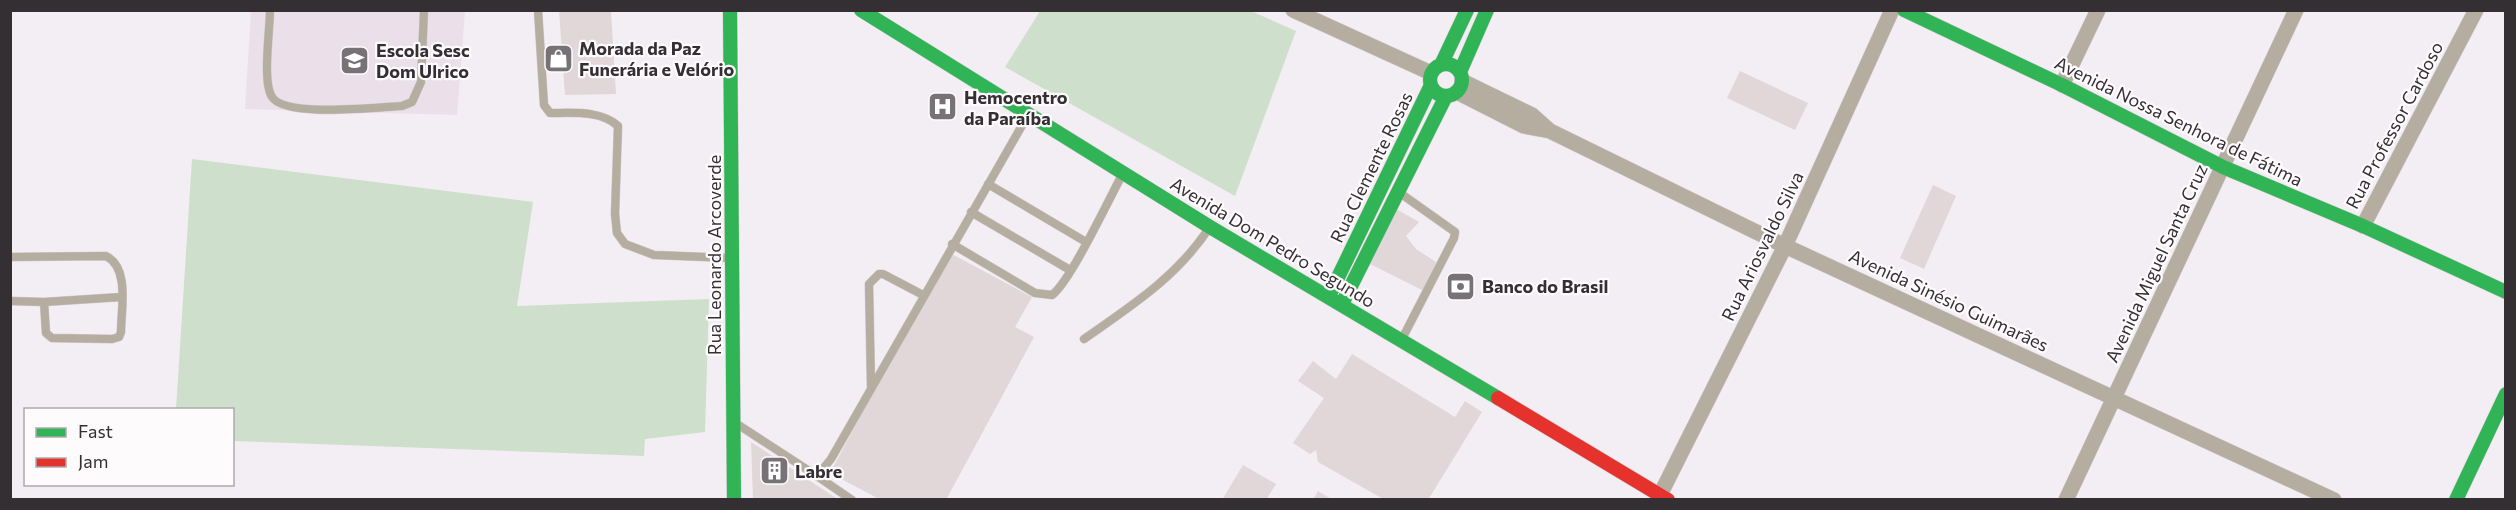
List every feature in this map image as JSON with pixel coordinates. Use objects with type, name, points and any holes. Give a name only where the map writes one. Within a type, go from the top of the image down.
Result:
[{"type":"main road","name":"Rua Leonardo Arcoverde","points":[[730,10],[734,500]]},
{"type":"main road","name":"Avenida Dom Pedro Segundo","points":[[861,10],[1210,227],[1664,497]]},
{"type":"main road","name":"Rua Clemente Rosas","points":[[1329,296],[1434,74],[1467,10]]},
{"type":"main road","name":"Rua Clemente Rosas","points":[[1342,304],[1456,85],[1487,10]]},
{"type":"main road","name":"Avenida Nossa Senhora de Fátima","points":[[1904,10],[2062,85],[2223,167],[2363,226],[2505,292]]},
{"type":"main road","points":[[1434,74],[1453,65],[1456,85]]},
{"type":"main road","name":"Rua Clemente Rosas","points":[[1434,74],[1434,91],[1456,85]]},
{"type":"main road","points":[[2456,500],[2505,394]]},
{"type":"street","points":[[1293,10],[1434,74]]},
{"type":"street","name":"Rua Ariosvaldo Silva","points":[[1664,497],[1785,246],[1892,10]]},
{"type":"street","points":[[2062,85],[2098,10]]},
{"type":"street","name":"Avenida Miguel Santa Cruz","points":[[2066,500],[2296,10]]},
{"type":"street","name":"Rua Professor Cardoso","points":[[2363,226],[2476,10]]},
{"type":"street","name":"Avenida Sinésio Guimarães","points":[[1456,85],[1524,126],[1550,131],[1785,246],[2334,500]]},
{"type":"lane","points":[[270,10],[268,84],[272,97],[279,104],[313,110],[402,106],[412,102],[421,82],[424,10]]},
{"type":"lane","points":[[538,10],[544,105],[550,113],[588,114],[610,118],[618,126],[615,214],[617,233],[625,244],[654,255],[733,258]]},
{"type":"lane","points":[[817,476],[831,459],[952,244],[1030,113]]},
{"type":"lane","points":[[952,244],[1041,295],[1052,295],[1057,292],[1070,270],[1123,172]]},
{"type":"lane","points":[[988,184],[1086,242]]},
{"type":"lane","points":[[1400,193],[1455,232],[1401,341]]},
{"type":"lane","points":[[971,212],[1070,270]]},
{"type":"lane","points":[[1084,339],[1154,291],[1180,267],[1210,227]]},
{"type":"lane","points":[[10,257],[106,256],[116,261],[121,273],[121,332],[119,337],[112,339],[52,338],[46,333],[44,302]]},
{"type":"lane","points":[[871,388],[869,284],[879,274],[883,274],[923,295]]},
{"type":"lane","points":[[10,301],[44,302],[121,297]]},
{"type":"lane","points":[[734,422],[852,500]]},
{"type":"shaded area","name":"Escola Sesc Dom Ulrico","points":[[251,11],[465,11],[457,115],[245,109]]},
{"type":"green space","points":[[1040,11],[1251,11],[1296,31],[1235,196],[1005,67]]},
{"type":"green space","points":[[192,159],[533,202],[517,306],[709,299],[705,432],[645,439],[644,456],[234,441],[234,408],[176,408]]},
{"type":"building","points":[[559,10],[611,10],[616,94],[565,95]]},
{"type":"building","points":[[1740,71],[1808,103],[1795,130],[1727,98]]},
{"type":"building","points":[[1933,185],[1956,196],[1924,269],[1900,258]]},
{"type":"building","points":[[1396,209],[1419,222],[1406,236],[1416,249],[1436,262],[1426,292],[1370,264]]},
{"type":"building","points":[[948,252],[1032,297],[1015,327],[1034,337],[946,500],[881,500],[830,473]]},
{"type":"building","points":[[1352,354],[1455,417],[1465,401],[1482,412],[1428,500],[1385,500],[1318,462],[1316,450],[1310,454],[1293,443],[1324,398],[1298,381],[1313,361],[1336,379]]},
{"type":"building","name":"Labre","points":[[751,442],[839,500],[753,500]]},
{"type":"building","points":[[1243,465],[1276,484],[1266,500],[1222,500]]},
{"type":"building","points":[[1318,491],[1333,500],[1313,500]]},
{"type":"traffic: fast","points":[[730,10],[734,500]]},
{"type":"traffic: fast","points":[[861,10],[1210,227],[1498,398]]},
{"type":"traffic: fast","points":[[1441,65],[1467,10]]},
{"type":"traffic: fast","points":[[1460,72],[1487,10]]},
{"type":"traffic: fast","points":[[1904,10],[2062,85],[2223,167],[2363,226],[2506,292]]},
{"type":"traffic: fast","points":[[1446,64],[1457,69],[1462,80],[1457,91],[1446,96],[1435,91],[1430,80],[1435,69],[1446,64]]},
{"type":"traffic: fast","points":[[1329,296],[1431,85]]},
{"type":"traffic: fast","points":[[1342,304],[1446,96]]},
{"type":"traffic: fast","points":[[2456,500],[2506,394]]},
{"type":"traffic: jam","points":[[1498,398],[1668,500]]},
{"type":"place","name":"Morada da Paz Funerária e Velório","points":[[558,58]]},
{"type":"place","name":"Escola Sesc Dom Ulrico","points":[[355,60]]},
{"type":"place","name":"Hemocentro da Paraíba","points":[[943,107]]},
{"type":"place","name":"Banco do Brasil","points":[[1461,286]]},
{"type":"place","name":"Labre","points":[[774,471]]}]
